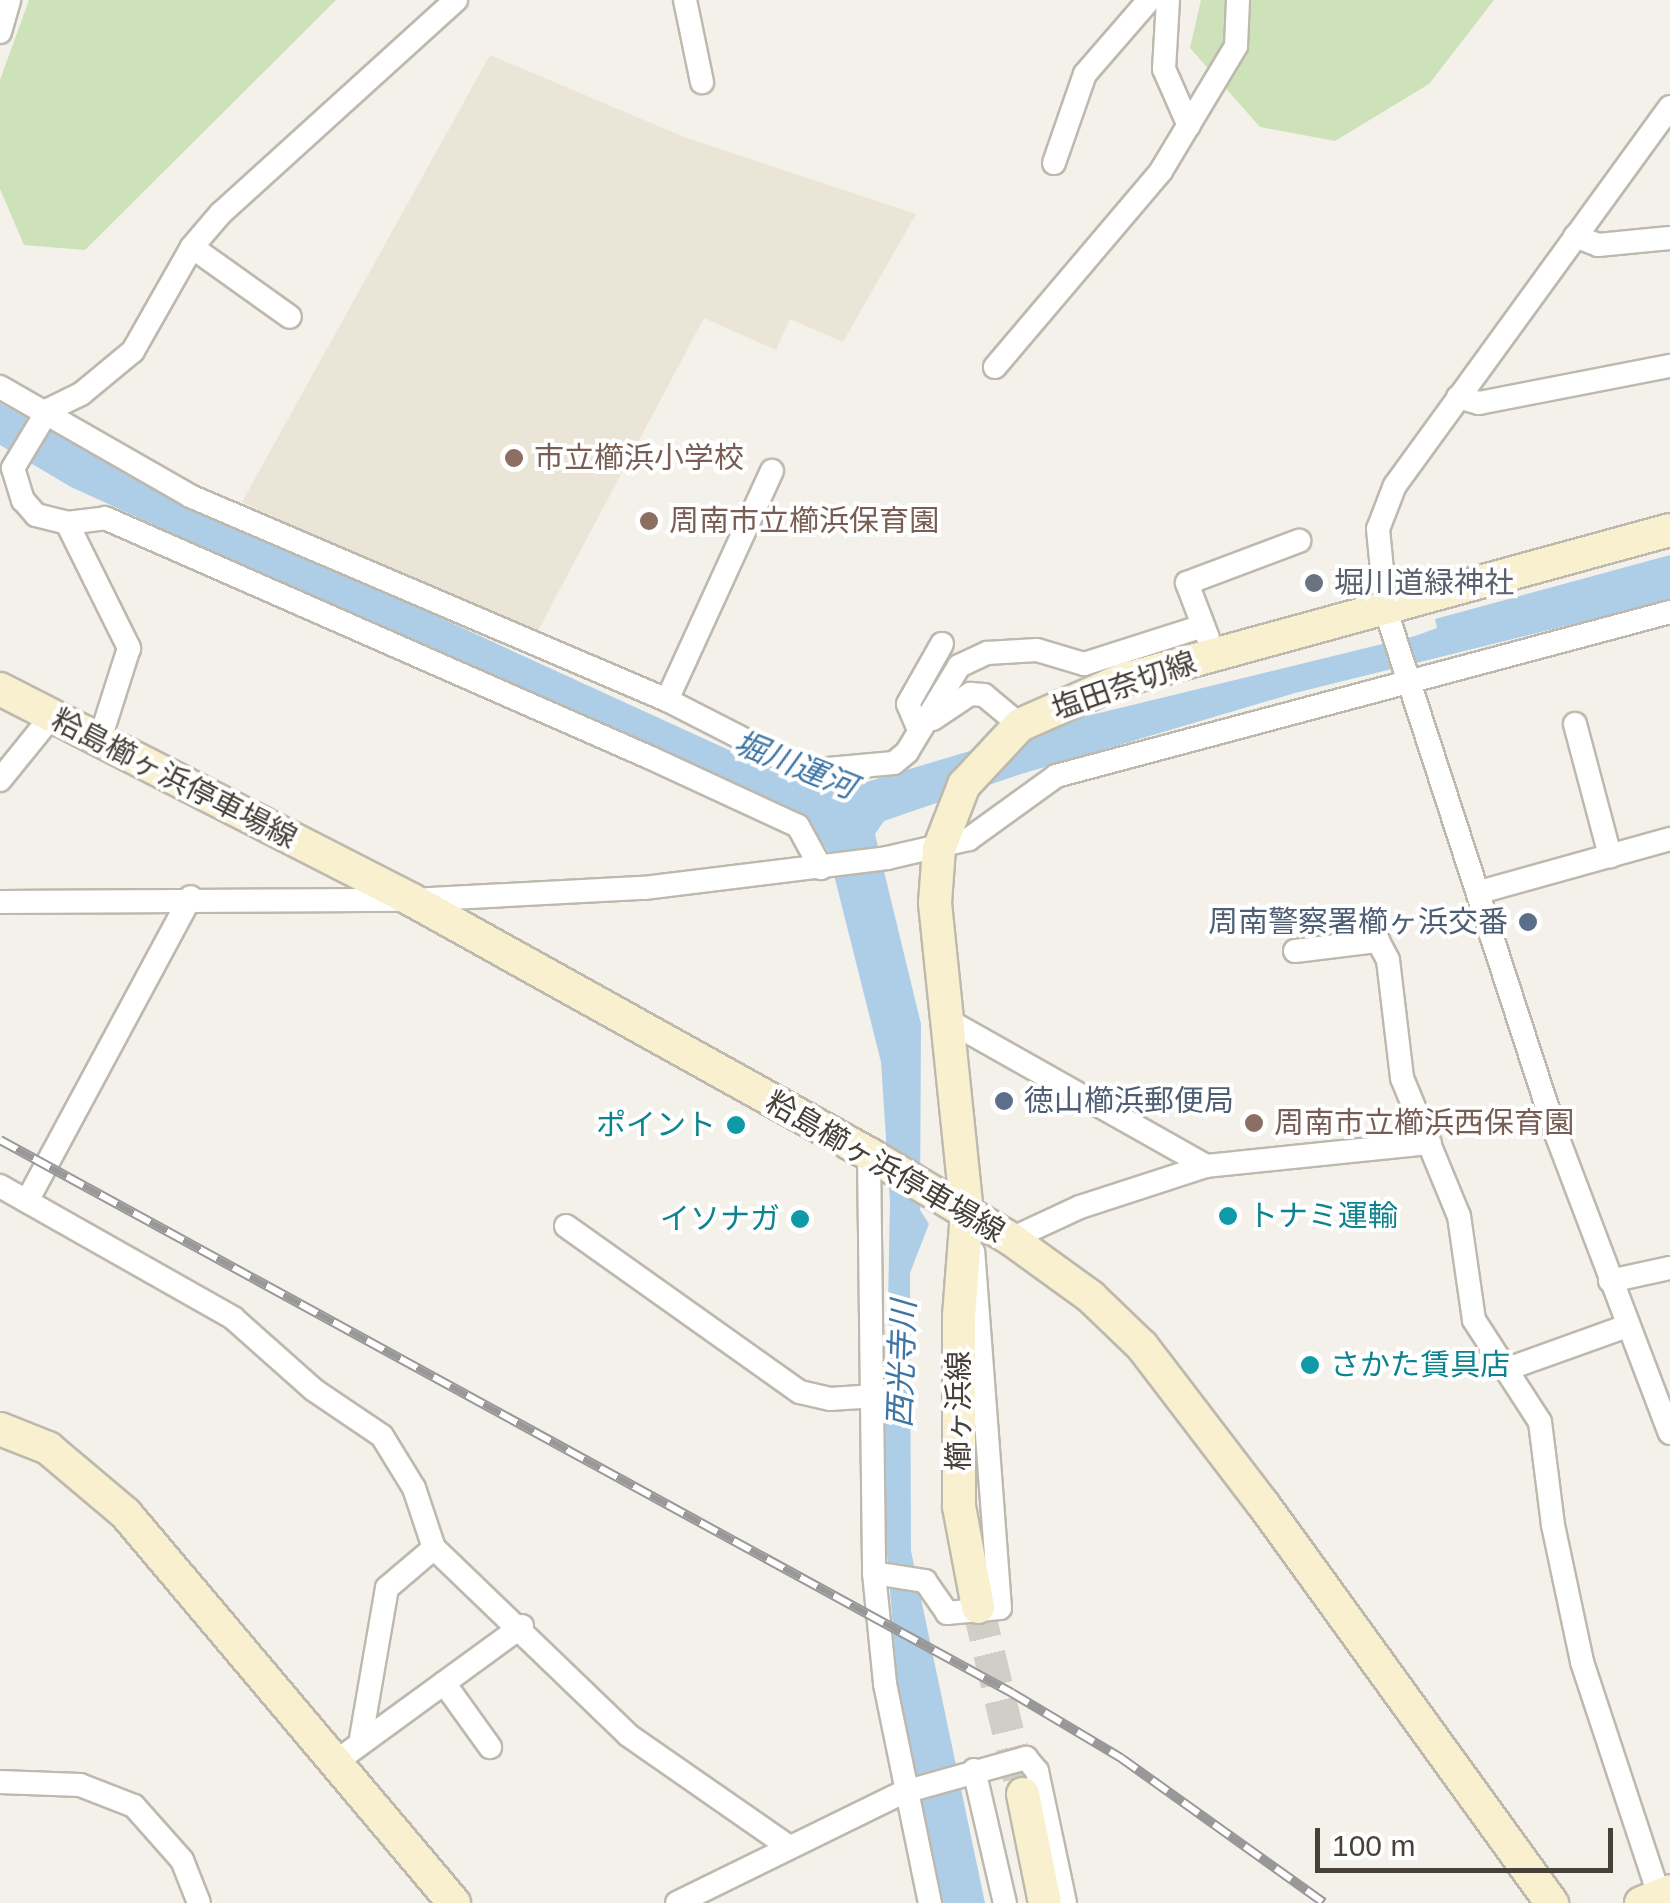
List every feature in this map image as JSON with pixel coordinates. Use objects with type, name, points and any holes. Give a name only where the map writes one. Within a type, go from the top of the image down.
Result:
[{"type":"street","points":[[0,32],[9,0]]},
{"type":"street","points":[[456,0],[192,246],[133,351],[81,394],[44,415],[10,463],[36,514],[68,522],[104,518],[651,758],[798,826],[822,868]]},
{"type":"street","points":[[685,0],[702,82]]},
{"type":"street","points":[[1054,164],[1084,74],[1149,0]]},
{"type":"street","points":[[1168,0],[1164,68],[1189,126]]},
{"type":"street","points":[[995,366],[1162,172],[1236,46],[1238,0]]},
{"type":"street","points":[[1670,107],[1458,396],[1382,508],[1378,529],[1388,616],[1610,1281],[1670,1433]]},
{"type":"street","points":[[1575,236],[1598,245],[1670,238]]},
{"type":"street","points":[[192,246],[290,317]]},
{"type":"street","points":[[1458,396],[1479,403],[1670,366]]},
{"type":"street","points":[[0,387],[190,496],[667,700],[822,773],[894,762],[959,666],[987,653],[1036,650],[1084,664],[1209,640],[1187,583],[1299,541]]},
{"type":"street","points":[[667,700],[772,471]]},
{"type":"street","points":[[68,522],[129,648],[98,742]]},
{"type":"street","name":"塩田奈切線","points":[[967,1212],[934,903],[939,849],[954,805],[1012,731],[1209,640],[1388,616],[1670,530]]},
{"type":"street","points":[[0,902],[191,897],[412,900],[644,888],[822,868],[939,849],[991,828],[1021,796],[1056,776],[1410,676],[1670,612]]},
{"type":"street","points":[[919,730],[908,704],[942,644]]},
{"type":"street","name":"粭島櫛ヶ浜停車場線","points":[[0,688],[98,742],[412,900],[869,1154],[1010,1239],[1092,1298],[1142,1346],[1552,1903]]},
{"type":"street","points":[[919,730],[970,694],[984,695],[1012,731]]},
{"type":"street","points":[[0,780],[51,717]]},
{"type":"street","points":[[1576,724],[1610,856]]},
{"type":"street","points":[[1480,892],[1670,839]]},
{"type":"street","points":[[27,1200],[191,897]]},
{"type":"street","points":[[1295,951],[1378,941],[1388,960],[1402,1078],[1459,1216],[1474,1320],[1510,1368],[1540,1422],[1553,1524],[1582,1662],[1657,1896]]},
{"type":"street","points":[[949,1021],[1206,1166]]},
{"type":"street","points":[[1010,1239],[1080,1207],[1206,1166],[1430,1143]]},
{"type":"street","points":[[869,1154],[876,1396],[874,1573],[904,1792],[930,1903]]},
{"type":"street","points":[[0,1186],[233,1318],[314,1390],[382,1436],[414,1488],[434,1548],[522,1626],[628,1735],[789,1847]]},
{"type":"street","points":[[874,1573],[925,1581],[947,1613],[1000,1608],[986,1490],[982,1309],[967,1212]]},
{"type":"street","name":"櫛ヶ浜線","points":[[967,1212],[959,1316],[959,1506],[978,1607]]},
{"type":"street","points":[[566,1226],[800,1392],[830,1399],[876,1396]]},
{"type":"street","points":[[1610,1281],[1670,1268]]},
{"type":"street","points":[[1510,1368],[1628,1326]]},
{"type":"street","points":[[0,1430],[48,1448],[83,1471],[349,1752],[454,1903]]},
{"type":"street","points":[[349,1752],[387,1588],[434,1548]]},
{"type":"street","points":[[349,1752],[522,1626]]},
{"type":"street","points":[[444,1684],[490,1747]]},
{"type":"street","points":[[677,1903],[904,1792],[1026,1758],[1037,1771],[1065,1903]]},
{"type":"street","points":[[974,1770],[1005,1903]]},
{"type":"street","points":[[0,1782],[80,1785],[134,1806],[182,1860],[199,1903]]},
{"type":"street","points":[[1024,1794],[1045,1903]]},
{"type":"shaded area","points":[[490,55],[684,137],[916,214],[843,342],[790,319],[776,350],[704,318],[534,638],[242,502]]},
{"type":"green space","points":[[29,0],[336,0],[85,250],[24,245],[0,189],[0,80]]},
{"type":"green space","points":[[1201,0],[1494,0],[1429,84],[1335,141],[1260,127],[1190,48]]},
{"type":"water","name":"西光寺川","points":[[0,403],[150,485],[801,783],[825,788],[853,786],[1083,717],[1415,636],[1437,628],[1435,619],[1670,555],[1670,600],[1295,693],[1018,775],[884,821],[875,834],[921,1024],[920,1210],[929,1224],[910,1273],[911,1551],[985,1903],[941,1903],[900,1713],[884,1517],[890,1201],[881,1062],[828,851],[809,823],[71,487],[0,445]]},
{"type":"tunnel","points":[[978,1607],[1023,1794]]},
{"type":"railway","points":[[0,1140],[1012,1693],[1121,1758],[1324,1903]]},
{"type":"place","name":"市立櫛浜小学校","points":[[514,458]]},
{"type":"place","name":"周南市立櫛浜保育園","points":[[649,521]]},
{"type":"place","name":"堀川道緑神社","points":[[1314,583]]},
{"type":"place","name":"周南警察署櫛ヶ浜交番","points":[[1528,922]]},
{"type":"place","name":"徳山櫛浜郵便局","points":[[1004,1101]]},
{"type":"place","name":"周南市立櫛浜西保育園","points":[[1254,1123]]},
{"type":"place","name":"ポイント","points":[[736,1125]]},
{"type":"place","name":"トナミ運輸","points":[[1228,1216]]},
{"type":"place","name":"イソナガ","points":[[800,1219]]},
{"type":"place","name":"さかた賃具店","points":[[1310,1365]]},
{"type":"water label","name":"堀川運河","points":[[795,765]]}]
